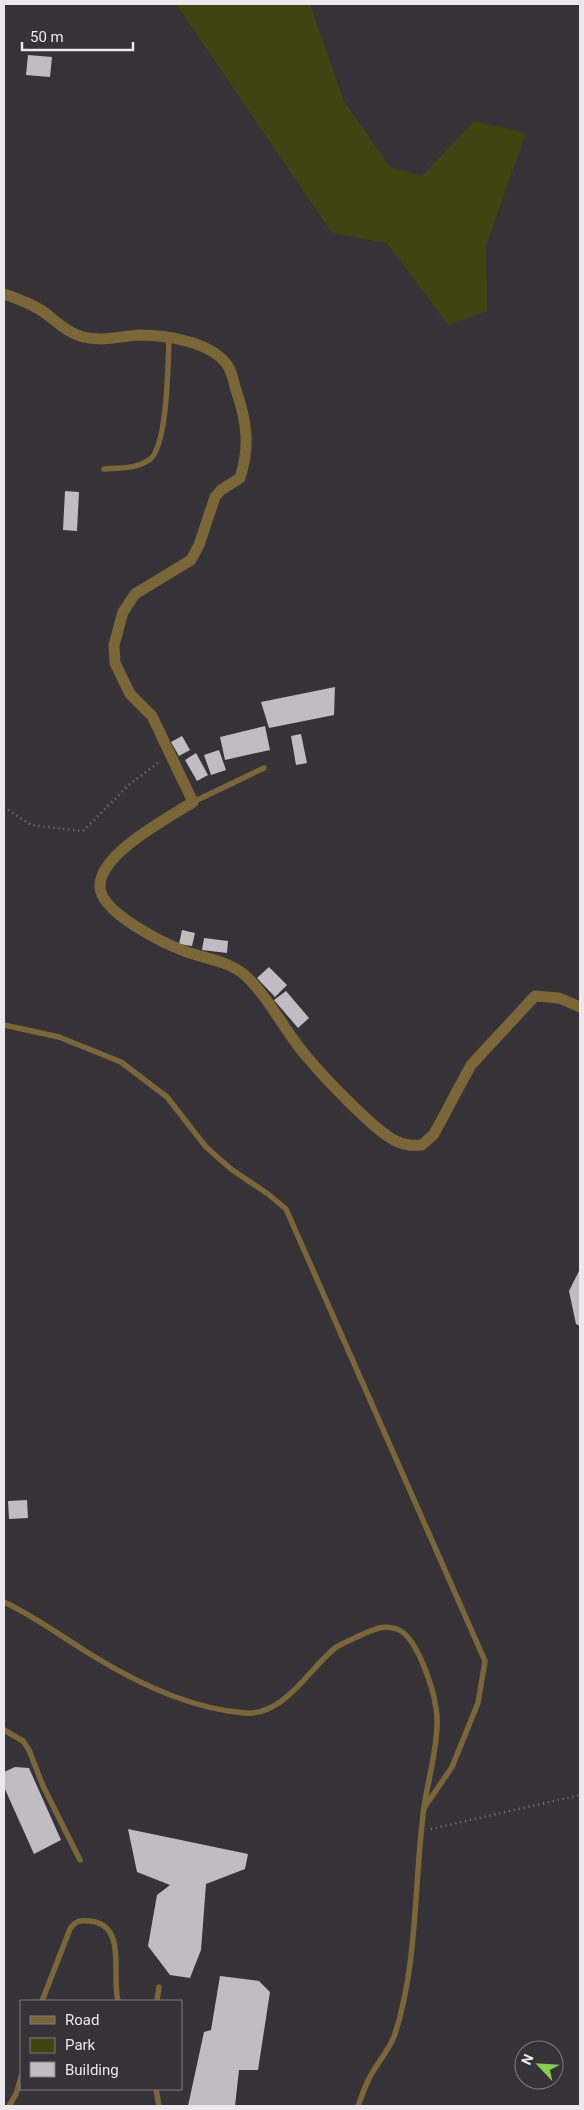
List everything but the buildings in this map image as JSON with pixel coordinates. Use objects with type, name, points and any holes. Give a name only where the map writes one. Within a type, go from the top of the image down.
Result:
[{"type":"street","points":[[4,294],[44,312],[61,326],[83,337],[100,340],[140,335],[169,337],[186,340],[214,352],[228,367],[245,417],[248,446],[240,478],[221,490],[215,497],[199,545],[191,560],[135,594],[123,612],[116,629],[114,645],[115,663],[130,694],[152,716],[193,802],[116,855],[104,870],[100,886],[107,903],[120,916],[154,936],[188,952],[229,965],[244,974],[256,987],[302,1052],[362,1113],[394,1140],[416,1145],[428,1141],[450,1108],[471,1064],[535,996],[559,998],[580,1007]]},
{"type":"lane","points":[[104,469],[134,466],[151,459],[157,449],[164,420],[169,337]]},
{"type":"lane","points":[[193,802],[264,768]]},
{"type":"lane","points":[[4,1025],[59,1037],[121,1062],[167,1097],[212,1153],[286,1209],[333,1320],[485,1661],[478,1703],[452,1767],[424,1808]]},
{"type":"lane","points":[[4,1602],[93,1656],[151,1688],[201,1704],[245,1713],[258,1712],[275,1706],[336,1648],[376,1628],[386,1626],[400,1630],[413,1644],[425,1669],[437,1710],[434,1752],[424,1808],[407,1989],[394,2037],[369,2078],[358,2106]]},
{"type":"lane","points":[[4,1730],[23,1741],[29,1750],[43,1786],[80,1860]]},
{"type":"lane","points":[[42,2000],[70,1929],[75,1922],[81,1920],[98,1922],[107,1926],[113,1934],[115,1989],[118,2000]]},
{"type":"lane","points":[[156,2000],[159,1986]]},
{"type":"lane","points":[[9,2106],[16,2094],[20,2080]]},
{"type":"lane","points":[[156,2090],[159,2106]]},
{"type":"path","points":[[4,807],[31,825],[83,832],[113,800],[170,751]]},
{"type":"path","points":[[422,1832],[580,1794]]},
{"type":"green space","points":[[176,4],[310,4],[344,101],[390,167],[422,176],[474,121],[526,133],[486,246],[487,311],[448,325],[387,243],[332,233]]}]
